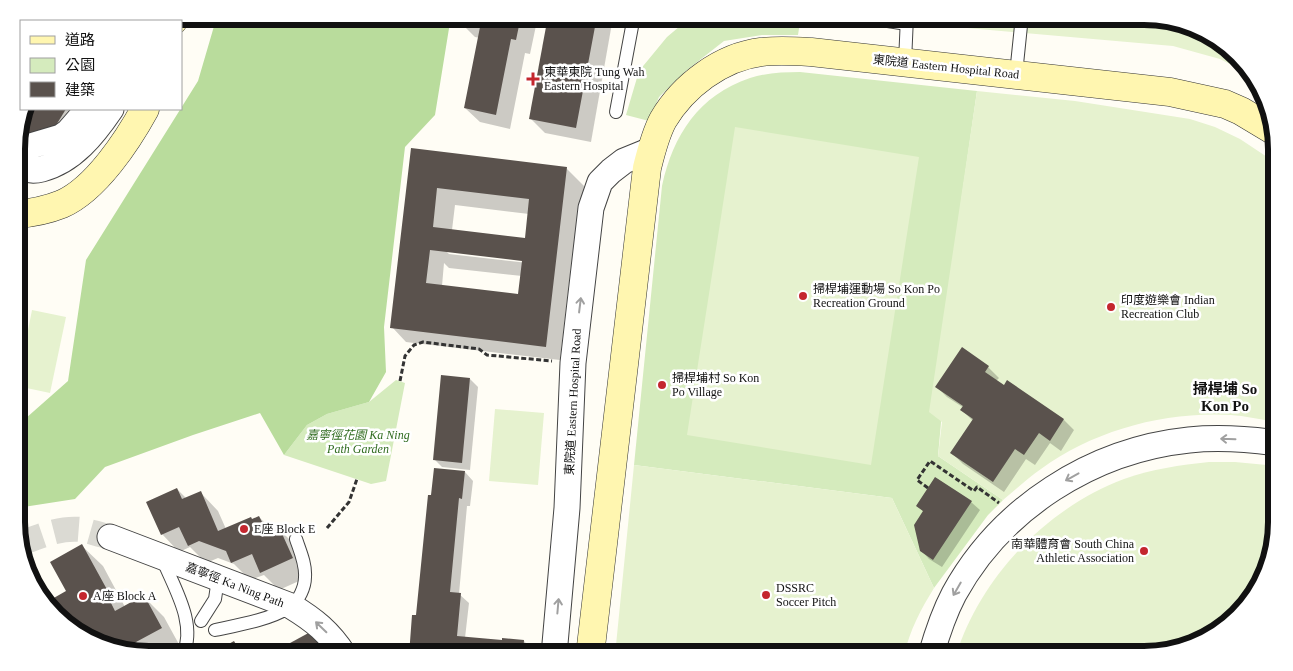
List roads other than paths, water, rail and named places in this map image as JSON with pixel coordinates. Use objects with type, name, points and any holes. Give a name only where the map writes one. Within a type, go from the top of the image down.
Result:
[{"type":"street","name":"東院道 Eastern Hospital Road","points":[[591,646],[643,186],[651,150],[663,120],[689,88],[712,71],[742,56],[760,52],[784,51],[1138,87],[1198,97],[1225,104],[1266,126]]},
{"type":"street","points":[[25,148],[61,137],[68,132],[87,110]]},
{"type":"street","points":[[25,168],[37,170],[61,161],[83,144],[110,110]]},
{"type":"street","points":[[25,213],[48,209],[64,203],[78,194],[121,148],[143,110]]},
{"type":"street","name":"東院道 Eastern Hospital Road","points":[[555,646],[567,508],[573,363],[591,208],[600,182],[611,171],[624,161],[651,150]]},
{"type":"street","points":[[934,646],[953,596],[985,549],[1023,510],[1063,482],[1106,461],[1134,451],[1160,445],[1189,440],[1220,438],[1268,442]]},
{"type":"street","name":"嘉寧徑 Ka Ning Path","points":[[110,537],[291,606],[314,620],[334,639],[338,646]]},
{"type":"lane","points":[[616,112],[632,25]]},
{"type":"lane","points":[[905,62],[907,25]]},
{"type":"lane","points":[[1016,74],[1021,25]]},
{"type":"lane","points":[[215,630],[251,623],[291,606],[301,594],[306,576],[296,539]]},
{"type":"lane","points":[[162,558],[184,613],[188,629],[187,646]]},
{"type":"lane","points":[[200,622],[215,599],[218,579]]},
{"type":"tunnel","points":[[26,541],[50,533],[75,529],[110,537]]},
{"type":"place","name":"東華東院 Tung Wah Eastern Hospital","points":[[533,79]]},
{"type":"place","name":"掃桿埔運動場 So Kon Po Recreation Ground","points":[[803,296]]},
{"type":"place","name":"印度遊樂會 Indian Recreation Club","points":[[1111,307]]},
{"type":"place","name":"掃桿埔村 So Kon Po Village","points":[[662,385]]},
{"type":"place","name":"E座 Block E","points":[[244,529]]},
{"type":"place","name":"南華體育會 South China Athletic Association","points":[[1144,551]]},
{"type":"place","name":"DSSRC Soccer Pitch","points":[[766,595]]},
{"type":"place","name":"A座 Block A","points":[[83,596]]},
{"type":"district","name":"掃桿埔 So Kon Po","points":[[1225,398]]},
{"type":"park label","name":"嘉寧徑花園 Ka Ning Path Garden","points":[[358,442]]}]
